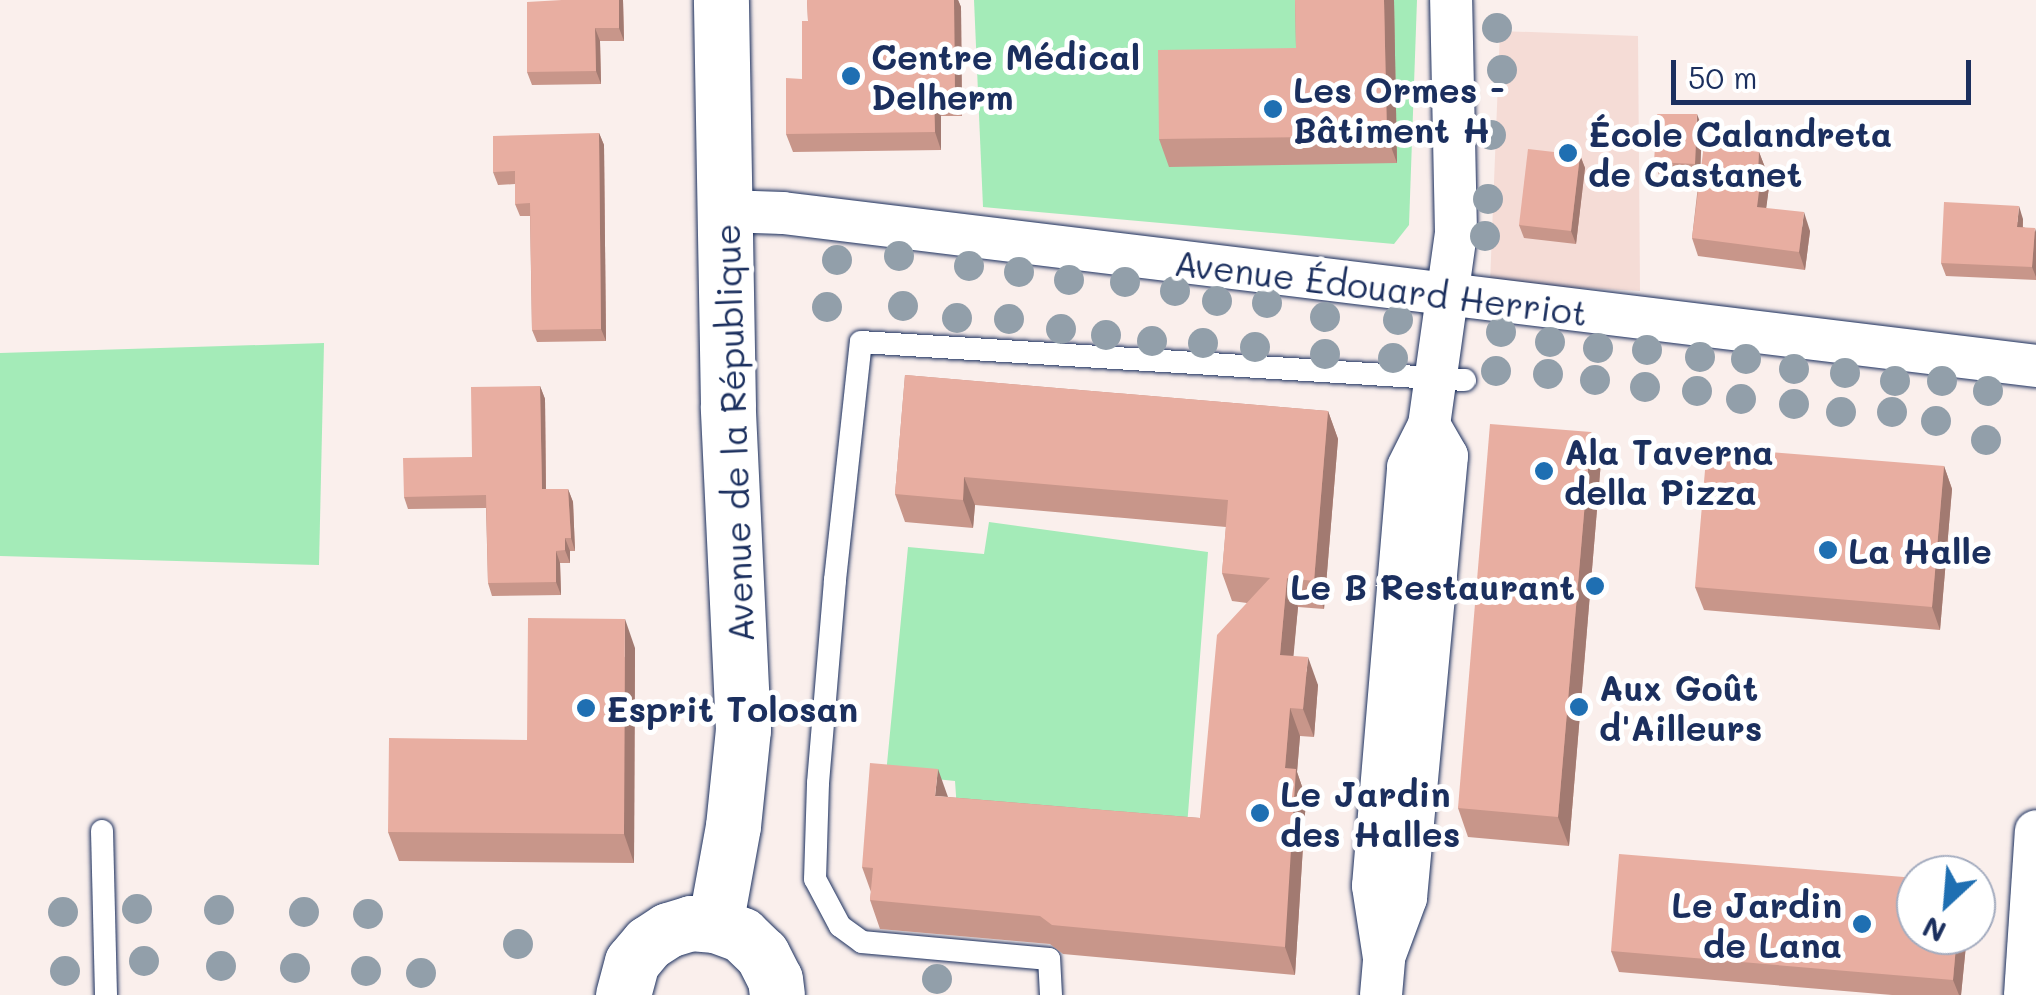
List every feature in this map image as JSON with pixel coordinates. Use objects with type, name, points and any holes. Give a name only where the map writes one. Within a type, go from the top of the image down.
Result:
[{"type":"street","name":"Avenue de la République","points":[[715,925],[733,826],[742,730],[721,0]]},
{"type":"street","points":[[1382,976],[1373,886],[1408,467],[1451,378],[1450,295],[1456,233],[1451,0]]},
{"type":"street","name":"Avenue Édouard Herriot","points":[[725,210],[782,213],[2036,366]]},
{"type":"street","points":[[2025,995],[2036,831]]},
{"type":"street","points":[[622,995],[632,962],[648,943],[668,930],[691,924],[715,925],[742,935],[762,954],[776,979],[777,995]]},
{"type":"lane","points":[[1052,995],[1050,959],[862,942],[840,926],[815,879],[818,783],[835,580],[862,342],[1451,378]]},
{"type":"lane","points":[[102,831],[106,995]]},
{"type":"shaded area","name":"École Calandreta de Castanet","points":[[1500,31],[1638,36],[1640,291],[1490,283]]},
{"type":"green space","points":[[974,0],[1417,0],[1409,225],[1394,244],[983,207]]},
{"type":"green space","points":[[324,343],[319,565],[0,556],[0,353]]},
{"type":"green space","points":[[989,522],[1208,552],[1187,827],[957,810],[955,781],[886,774],[908,547],[984,554]]},
{"type":"building","points":[[619,0],[619,28],[595,28],[596,71],[527,72],[527,2]]},
{"type":"building","name":"Centre Médical Delherm","points":[[807,0],[954,0],[955,98],[934,98],[935,132],[786,134],[786,78],[802,79],[802,21],[808,21]]},
{"type":"building","name":"Les Ormes - Bâtiment H","points":[[1295,0],[1384,0],[1387,136],[1159,139],[1158,50],[1296,48]]},
{"type":"building","points":[[1657,114],[1697,114],[1695,164],[1654,162]]},
{"type":"building","points":[[599,133],[601,329],[532,330],[530,203],[515,204],[515,171],[493,172],[493,136]]},
{"type":"building","points":[[1704,145],[1759,152],[1758,168],[1762,169],[1757,207],[1804,212],[1799,252],[1692,238]]},
{"type":"building","points":[[1528,149],[1580,155],[1571,231],[1519,225]]},
{"type":"building","points":[[1944,202],[2019,206],[2017,227],[2035,228],[2032,267],[1941,263]]},
{"type":"building","points":[[905,375],[1328,411],[1314,581],[1287,578],[1280,655],[1308,657],[1303,709],[1290,708],[1285,768],[1296,769],[1285,947],[1052,925],[1040,916],[870,900],[873,868],[862,867],[870,763],[938,769],[935,796],[1200,818],[1217,635],[1270,578],[1222,573],[1228,500],[964,477],[963,500],[895,494]]},
{"type":"building","points":[[540,386],[542,489],[568,489],[571,538],[565,538],[565,550],[556,551],[556,582],[488,583],[486,495],[404,497],[403,458],[472,457],[471,387]]},
{"type":"building","points":[[1490,424],[1591,432],[1558,817],[1458,808]]},
{"type":"building","name":"La Halle","points":[[1707,447],[1944,466],[1932,607],[1695,587]]},
{"type":"building","name":"Esprit Tolosan","points":[[528,618],[625,619],[624,834],[388,832],[389,738],[527,740]]},
{"type":"building","points":[[1619,854],[1896,876],[1896,955],[1955,955],[1953,980],[1611,951]]},
{"type":"place","name":"Centre Médical Delherm","points":[[851,76]]},
{"type":"place","name":"Les Ormes - Bâtiment H","points":[[1273,109]]},
{"type":"place","name":"École Calandreta de Castanet","points":[[1568,153]]},
{"type":"place","name":"Ala Taverna della Pizza","points":[[1544,471]]},
{"type":"place","name":"La Halle","points":[[1828,550]]},
{"type":"place","name":"Le B Restaurant","points":[[1595,586]]},
{"type":"place","name":"Aux Goût d'Ailleurs","points":[[1579,707]]},
{"type":"place","name":"Esprit Tolosan","points":[[586,708]]},
{"type":"place","name":"Le Jardin des Halles","points":[[1260,813]]},
{"type":"place","name":"Le Jardin de Lana","points":[[1862,924]]}]
